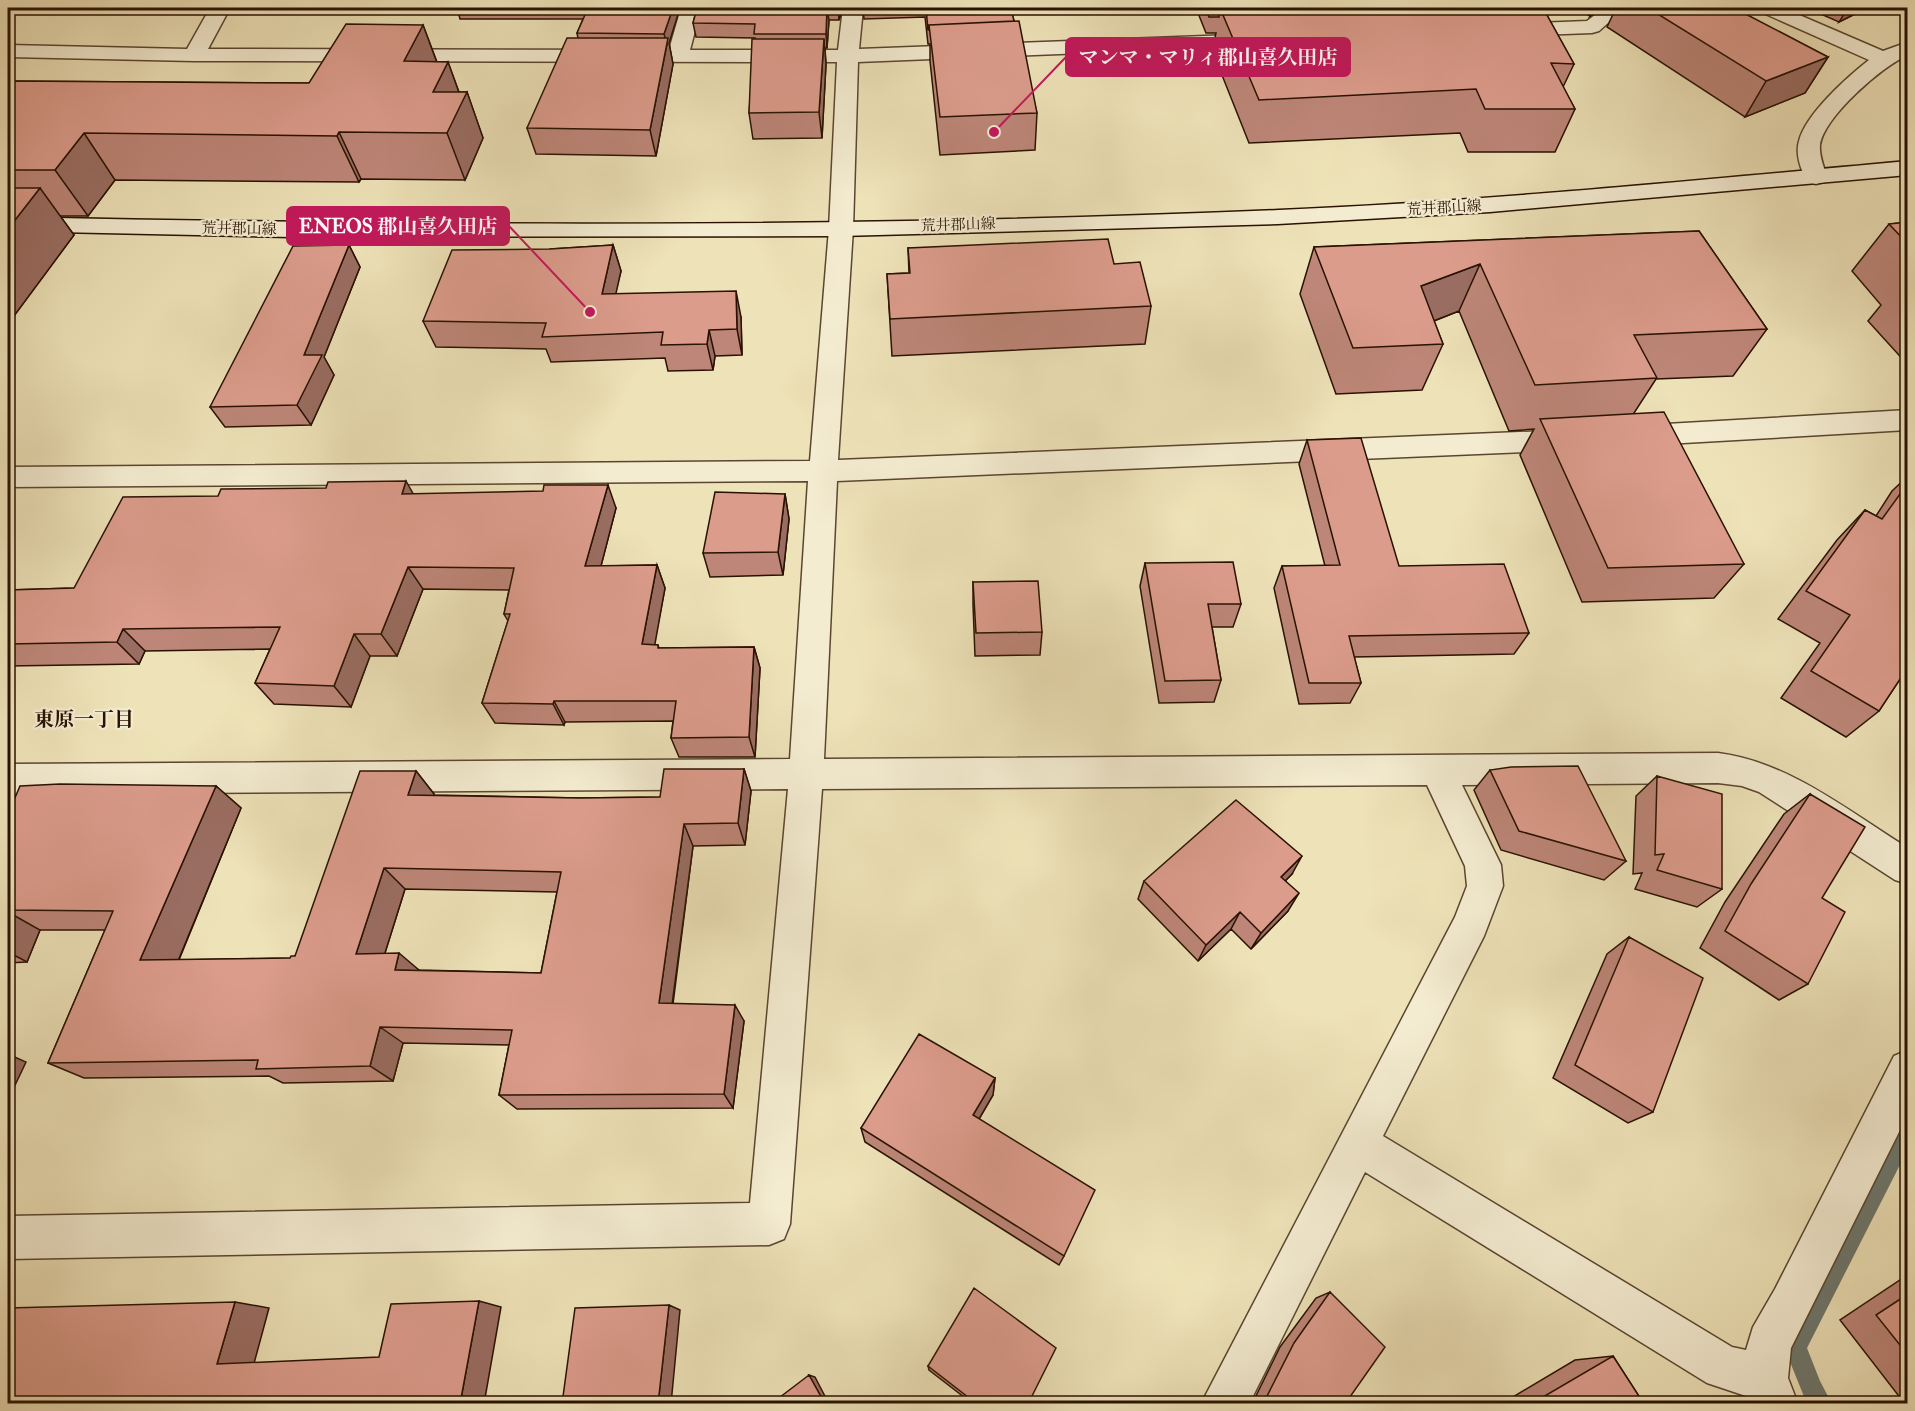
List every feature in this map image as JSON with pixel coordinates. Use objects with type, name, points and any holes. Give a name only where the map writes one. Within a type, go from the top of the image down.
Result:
[{"type":"street","points":[[194,55],[220,8]]},
{"type":"street","points":[[678,56],[691,8]]},
{"type":"street","points":[[8,1238],[769,1224],[806,775],[853,8]]},
{"type":"street","points":[[1486,31],[1592,27],[1616,8]]},
{"type":"street","points":[[1768,8],[1884,59]]},
{"type":"street","points":[[8,51],[194,55],[849,56],[1274,40]]},
{"type":"street","points":[[1815,177],[1809,156],[1809,142],[1814,130],[1832,108],[1874,66],[1908,48]]},
{"type":"street","name":"荒井郡山線","points":[[8,224],[292,230],[841,229],[1290,216],[1490,205],[1908,168]]},
{"type":"street","points":[[8,477],[823,471],[1519,443],[1908,420]]},
{"type":"street","points":[[8,779],[1438,772],[1718,768],[1742,771],[1771,781],[1908,868]]},
{"type":"street","points":[[1224,1404],[1359,1145],[1470,924],[1485,886],[1483,865],[1438,772]]},
{"type":"street","points":[[1359,1145],[1723,1367],[1770,1391],[1769,1343],[1791,1305],[1908,1070]]},
{"type":"building","points":[[588,8],[673,8],[664,34],[577,33]]},
{"type":"building","points":[[697,8],[827,8],[826,34],[754,34],[755,24],[693,23]]},
{"type":"building","points":[[926,8],[1011,8],[1014,21],[929,25],[928,30]]},
{"type":"building","points":[[1205,8],[1220,8],[1219,17],[1209,17]]},
{"type":"building","points":[[1220,8],[1543,8],[1574,64],[1551,63],[1575,109],[1485,109],[1476,89],[1259,100]]},
{"type":"building","points":[[1648,8],[1734,8],[1828,57],[1766,81]]},
{"type":"building","points":[[1019,21],[1037,113],[940,117],[929,25]]},
{"type":"building","points":[[346,24],[423,25],[404,61],[448,62],[433,92],[467,92],[447,133],[339,132],[337,136],[84,133],[55,170],[8,170],[8,81],[309,83]]},
{"type":"building","points":[[567,38],[668,38],[650,130],[527,128]]},
{"type":"building","points":[[752,39],[824,39],[819,112],[749,113]]},
{"type":"building","points":[[8,188],[40,188],[8,229]]},
{"type":"building","points":[[1908,222],[1908,244],[1889,224]]},
{"type":"building","points":[[1699,231],[1767,329],[1634,335],[1657,378],[1535,385],[1480,264],[1421,286],[1443,344],[1353,348],[1314,247]]},
{"type":"building","points":[[1108,239],[1114,264],[1140,262],[1151,306],[890,319],[887,274],[910,273],[908,248]]},
{"type":"building","points":[[349,245],[304,355],[322,355],[297,405],[210,407],[293,246]]},
{"type":"building","points":[[613,245],[602,294],[736,291],[737,329],[709,330],[707,344],[661,345],[663,332],[542,337],[546,323],[423,321],[452,250],[550,249]]},
{"type":"building","points":[[1664,412],[1744,564],[1608,568],[1540,419]]},
{"type":"building","points":[[1361,438],[1399,566],[1504,564],[1529,633],[1349,636],[1361,683],[1309,683],[1282,566],[1340,565],[1307,440]]},
{"type":"building","points":[[406,481],[402,494],[543,491],[544,485],[608,485],[585,566],[657,565],[642,644],[658,645],[658,648],[754,647],[749,737],[671,738],[676,701],[482,703],[510,614],[504,614],[514,568],[408,567],[381,634],[354,634],[334,686],[255,683],[280,627],[123,629],[117,642],[8,644],[8,590],[74,588],[123,497],[218,496],[221,489],[326,488],[328,482]]},
{"type":"building","points":[[1908,483],[1908,667],[1879,711],[1811,671],[1850,615],[1806,591],[1865,510],[1882,519]]},
{"type":"building","points":[[715,492],[785,494],[778,552],[703,553]]},
{"type":"building","points":[[1233,562],[1241,604],[1208,604],[1221,680],[1165,681],[1145,563]]},
{"type":"building","points":[[1038,581],[1042,632],[976,633],[973,582]]},
{"type":"building","points":[[1578,766],[1626,861],[1519,831],[1490,770],[1511,767]]},
{"type":"building","points":[[664,769],[744,769],[738,823],[684,824],[659,1003],[735,1005],[724,1094],[499,1095],[512,1030],[380,1027],[370,1066],[256,1069],[258,1060],[48,1063],[113,911],[8,910],[8,814],[20,786],[60,784],[216,786],[140,960],[290,958],[295,956],[360,771],[416,771],[408,795],[660,797]],"holes":[[[384,868],[561,872],[541,973],[395,970],[399,953],[356,954]]]},
{"type":"building","points":[[1657,776],[1722,794],[1722,889],[1657,870],[1664,854],[1655,855]]},
{"type":"building","points":[[1810,794],[1865,827],[1822,898],[1845,912],[1808,984],[1725,931],[1751,884]]},
{"type":"building","points":[[1236,800],[1302,856],[1281,877],[1299,893],[1261,933],[1240,912],[1206,945],[1144,881]]},
{"type":"building","points":[[1629,937],[1703,978],[1653,1112],[1575,1065]]},
{"type":"building","points":[[919,1034],[995,1078],[973,1115],[1095,1190],[1064,1256],[861,1128]]},
{"type":"building","points":[[974,1288],[1056,1348],[1028,1404],[977,1404],[928,1366]]},
{"type":"building","points":[[1330,1292],[1385,1347],[1345,1404],[1266,1404],[1264,1402],[1294,1343]]},
{"type":"building","points":[[1908,1294],[1908,1355],[1876,1315]]},
{"type":"building","points":[[479,1301],[460,1404],[8,1404],[8,1308],[235,1302],[217,1364],[379,1357],[391,1304]]},
{"type":"building","points":[[669,1305],[658,1404],[562,1404],[575,1308]]},
{"type":"building","points":[[1613,1356],[1644,1404],[1531,1404]]},
{"type":"building","points":[[809,1375],[825,1404],[771,1404]]},
{"type":"waterway","points":[[1821,1404],[1811,1388],[1795,1347],[1908,1127]]},
{"type":"place","name":"マンマ・マリィ郡山喜久田店","points":[[994,132]]},
{"type":"place","name":"ENEOS 郡山喜久田店","points":[[590,312]]},
{"type":"district","name":"東原一丁目","points":[[84,719]]}]
